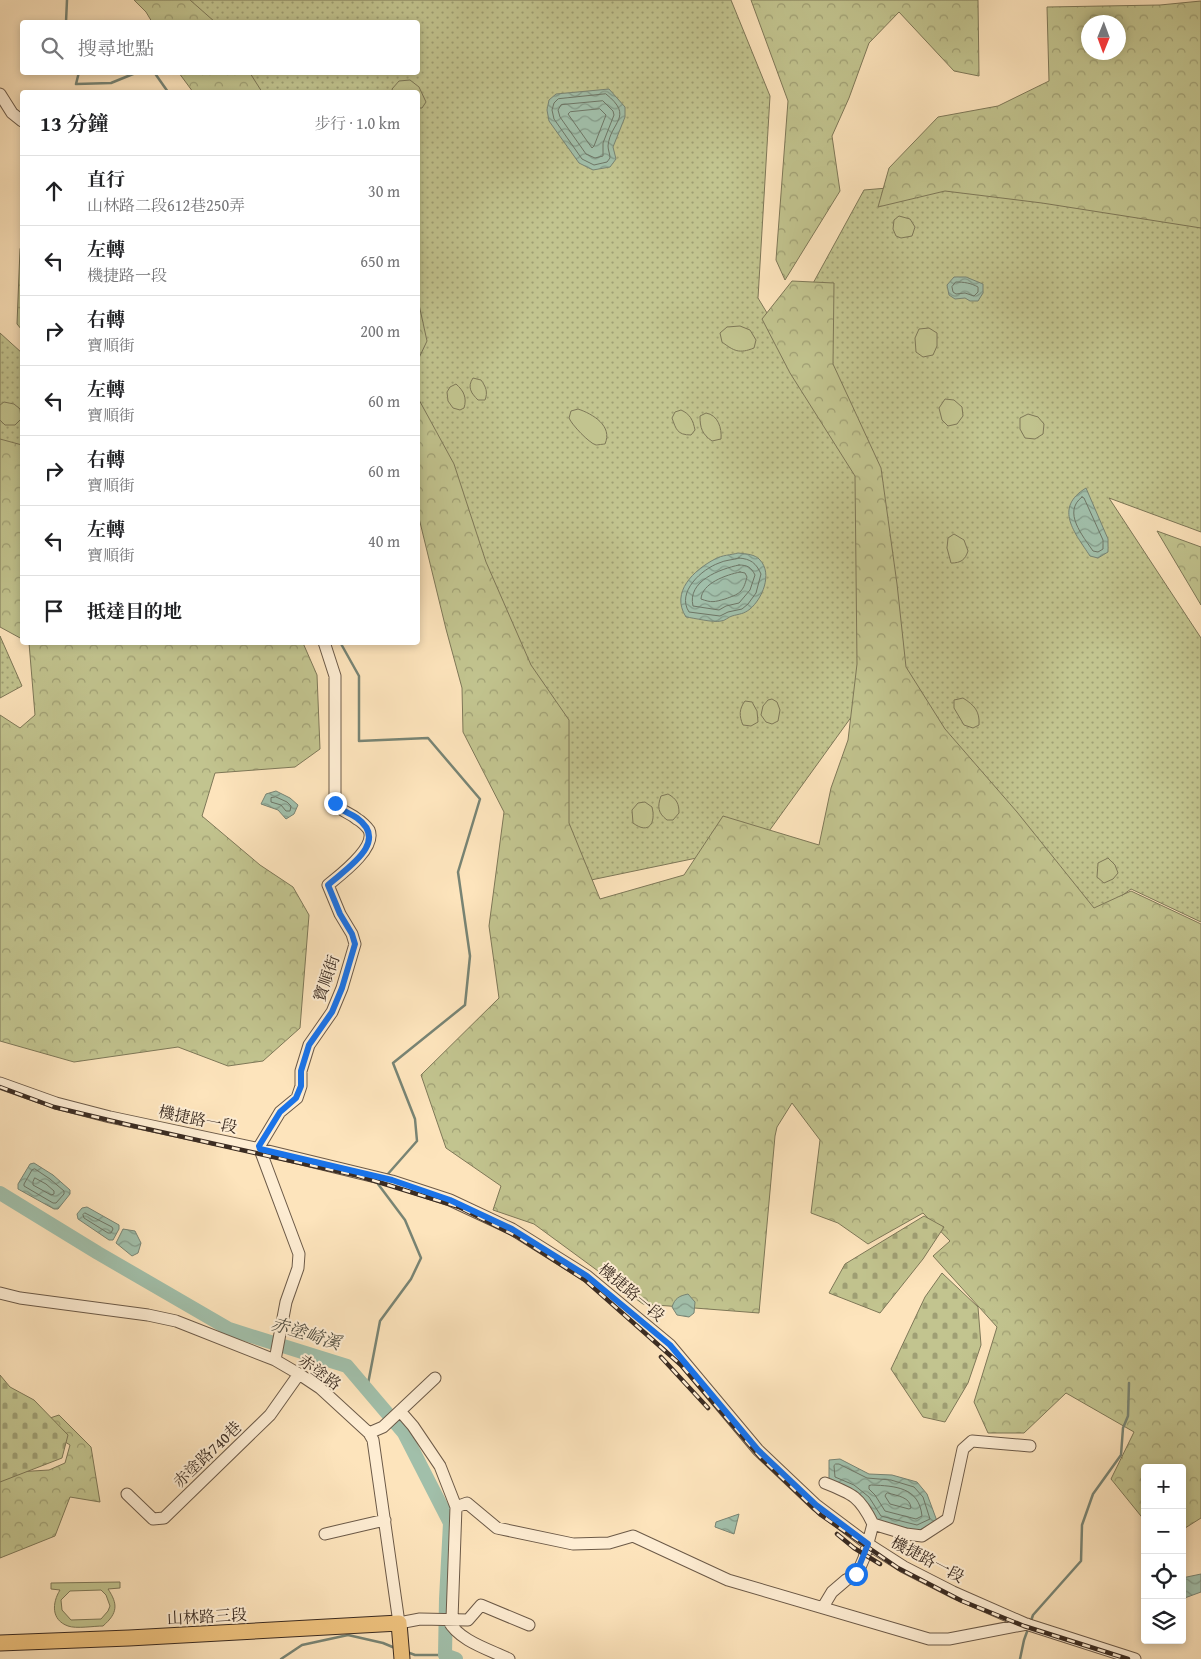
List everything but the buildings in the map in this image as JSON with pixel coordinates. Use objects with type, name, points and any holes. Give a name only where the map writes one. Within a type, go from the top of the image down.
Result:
[{"type":"main road","points":[[399,1623],[402,1639],[402,1659]]},
{"type":"main road","name":"山林路三段","points":[[0,1643],[399,1623]]},
{"type":"street","points":[[0,94],[12,113],[20,119]]},
{"type":"street","name":"寶順街","points":[[260,1149],[259,1146],[266,1133],[280,1112],[296,1098],[301,1086],[301,1071],[309,1045],[332,1012],[342,988],[355,944],[328,885],[363,853],[370,841],[369,831],[357,818],[339,809],[335,803],[335,676],[325,645]]},
{"type":"street","name":"機捷路一段","points":[[0,1083],[56,1103],[110,1117],[260,1149],[384,1179],[450,1200],[512,1229],[587,1276],[670,1345],[758,1450],[816,1505],[868,1544],[904,1567],[1030,1624],[1135,1659]]},
{"type":"street","points":[[260,1149],[299,1254],[298,1268],[286,1302],[275,1356]]},
{"type":"street","name":"赤塗路","points":[[0,1293],[20,1298],[148,1315],[176,1321],[275,1356],[320,1388],[369,1433]]},
{"type":"street","name":"赤塗路740巷","points":[[128,1494],[153,1519],[164,1518],[270,1415],[299,1374]]},
{"type":"street","points":[[435,1378],[383,1427],[369,1433],[373,1440],[399,1623],[420,1620],[468,1620],[481,1605],[529,1625]]},
{"type":"street","points":[[399,1412],[440,1466],[456,1507],[450,1619],[452,1627],[461,1636],[509,1659]]},
{"type":"street","points":[[873,1524],[906,1534],[922,1536],[948,1520],[963,1449],[972,1441],[1030,1446]]},
{"type":"street","points":[[823,1607],[832,1592],[856,1574],[868,1544],[873,1524],[865,1507],[849,1492],[825,1483]]},
{"type":"street","points":[[456,1507],[467,1503],[497,1528],[573,1544],[609,1543],[633,1536],[728,1580],[929,1639],[949,1639],[1030,1624]]},
{"type":"street","points":[[326,1534],[385,1520]]},
{"type":"green space","points":[[134,0],[190,0],[213,20],[151,20]]},
{"type":"green space","points":[[157,0],[731,0],[770,96],[758,298],[861,469],[870,691],[759,845],[567,885],[420,486],[420,90],[227,90],[216,75],[420,75],[420,20],[173,20]]},
{"type":"green space","points":[[751,0],[978,0],[979,76],[954,71],[899,12],[869,43],[849,98],[832,136],[840,191],[785,280],[776,260],[788,101]]},
{"type":"green space","points":[[1201,1],[1201,228],[1042,203],[945,191],[878,207],[889,168],[938,117],[998,106],[1049,81],[1047,7],[1160,5]]},
{"type":"green space","points":[[180,75],[251,75],[261,90],[192,90]]},
{"type":"green space","points":[[410,80],[419,87],[426,102],[422,108],[420,108],[420,90],[392,90],[399,81]]},
{"type":"green space","points":[[981,180],[1201,216],[1201,532],[1109,498],[1201,638],[1201,922],[1131,889],[1083,924],[883,680],[870,469],[799,309],[864,190]]},
{"type":"green space","points":[[899,216],[910,219],[915,227],[912,236],[901,238],[896,236],[893,229],[894,220]]},
{"type":"green space","points":[[20,249],[20,328],[17,324]]},
{"type":"green space","points":[[792,281],[834,283],[833,364],[881,468],[906,667],[945,729],[1017,812],[1094,908],[1131,891],[1201,924],[1201,1518],[1186,1527],[1186,1464],[1141,1464],[1141,1516],[1111,1479],[1134,1432],[1066,1393],[1024,1433],[988,1433],[974,1402],[997,1327],[933,1256],[950,1241],[923,1213],[868,1244],[838,1223],[811,1213],[820,1140],[792,1103],[777,1127],[775,1136],[759,1313],[643,1304],[534,1224],[493,1210],[501,1186],[446,1148],[421,1075],[499,998],[489,926],[504,812],[463,732],[462,688],[420,522],[420,402],[454,464],[486,562],[531,665],[569,720],[569,823],[600,899],[684,875],[723,816],[819,845],[831,788],[848,740],[857,664],[855,476],[790,373],[762,319]]},
{"type":"green space","points":[[420,309],[427,341],[420,356]]},
{"type":"green space","points":[[740,326],[750,330],[756,340],[754,348],[737,351],[722,342],[720,333],[727,327]]},
{"type":"green space","points":[[929,328],[937,333],[937,346],[933,355],[923,357],[916,352],[915,338],[919,329]]},
{"type":"green space","points":[[0,333],[20,351],[20,449],[0,443]]},
{"type":"green space","points":[[473,378],[481,380],[484,385],[486,392],[485,400],[478,400],[472,392],[470,384]]},
{"type":"green space","points":[[456,384],[463,392],[465,398],[464,408],[460,410],[453,408],[448,401],[447,392],[450,387]]},
{"type":"green space","points":[[945,399],[954,400],[962,407],[963,416],[957,424],[948,426],[942,420],[939,408]]},
{"type":"green space","points":[[4,402],[14,404],[20,409],[20,420],[15,425],[5,425],[0,420],[0,405]]},
{"type":"green space","points":[[578,409],[590,414],[604,426],[607,438],[605,444],[593,444],[574,425],[569,418],[571,411]]},
{"type":"green space","points":[[681,410],[689,415],[693,423],[695,430],[691,435],[680,433],[672,418],[675,412]]},
{"type":"green space","points":[[706,413],[714,416],[716,419],[721,431],[721,439],[712,441],[704,433],[701,427],[700,416]]},
{"type":"green space","points":[[1028,414],[1038,417],[1044,424],[1043,434],[1035,439],[1025,438],[1020,429],[1020,418]]},
{"type":"green space","points":[[0,439],[20,444],[20,638],[0,627]]},
{"type":"green space","points":[[1157,531],[1201,547],[1201,605]]},
{"type":"green space","points":[[954,534],[964,540],[968,551],[962,560],[951,563],[947,548],[948,538]]},
{"type":"green space","points":[[0,636],[22,686],[0,698]]},
{"type":"green space","points":[[29,645],[304,645],[317,675],[320,749],[295,767],[215,773],[202,816],[260,865],[293,887],[309,915],[300,1028],[263,1061],[228,1066],[178,1047],[74,1062],[0,1041],[0,715],[20,728],[35,715]]},
{"type":"green space","points":[[963,698],[977,712],[979,725],[973,728],[964,725],[954,708],[954,700]]},
{"type":"green space","points":[[772,699],[777,702],[780,710],[778,721],[772,724],[766,722],[761,715],[763,706],[768,700]]},
{"type":"green space","points":[[745,701],[752,702],[757,711],[758,722],[751,726],[743,725],[741,719],[740,713]]},
{"type":"green space","points":[[668,794],[674,798],[679,807],[679,813],[673,820],[667,820],[659,810],[661,796]]},
{"type":"green space","points":[[645,802],[652,807],[653,818],[650,825],[643,828],[633,823],[632,810],[638,803]]},
{"type":"green space","points":[[1108,858],[1115,865],[1118,873],[1113,879],[1104,883],[1097,877],[1098,863]]},
{"type":"green space","points":[[924,1216],[944,1227],[923,1259],[880,1313],[829,1293],[845,1264]]},
{"type":"green space","points":[[942,1273],[978,1307],[981,1345],[968,1383],[945,1422],[923,1417],[891,1369],[925,1297]]},
{"type":"green space","points":[[0,1375],[10,1387],[34,1400],[68,1435],[62,1458],[0,1482]]},
{"type":"green space","points":[[59,1415],[91,1447],[100,1502],[70,1497],[55,1536],[0,1558],[0,1473],[49,1470],[65,1463],[70,1445],[35,1423]]},
{"type":"green space","points":[[120,1582],[120,1588],[108,1589],[115,1604],[112,1617],[103,1626],[71,1627],[62,1623],[58,1620],[55,1611],[55,1600],[60,1590],[51,1589],[51,1583]],"holes":[[[101,1590],[106,1595],[110,1606],[101,1619],[71,1620],[62,1610],[61,1600],[70,1591]]]},
{"type":"water","points":[[609,89],[625,107],[625,117],[613,147],[616,159],[610,167],[593,170],[579,163],[549,121],[547,110],[549,100],[556,94]]},
{"type":"water","points":[[954,277],[966,277],[983,284],[983,293],[978,301],[970,301],[965,298],[955,299],[949,295],[947,285]]},
{"type":"water","points":[[1086,488],[1108,539],[1108,552],[1098,558],[1090,556],[1073,530],[1070,521],[1069,512],[1071,504],[1076,496]]},
{"type":"water","points":[[738,553],[756,557],[764,566],[766,572],[762,593],[754,605],[746,612],[722,621],[686,617],[681,599],[683,591],[692,576],[715,559]]},
{"type":"water","points":[[276,791],[290,798],[298,805],[294,814],[286,819],[278,810],[261,804],[266,794]]},
{"type":"water","points":[[34,1163],[53,1175],[70,1190],[70,1194],[58,1209],[54,1209],[18,1189],[18,1184],[30,1164]]},
{"type":"water","points":[[87,1207],[119,1225],[113,1240],[109,1240],[78,1219],[77,1214],[82,1208]]},
{"type":"water","points":[[123,1229],[135,1231],[141,1243],[138,1253],[132,1256],[116,1243]]},
{"type":"water","points":[[688,1294],[695,1302],[694,1313],[689,1317],[677,1315],[672,1307],[674,1301]]},
{"type":"water","points":[[840,1459],[869,1474],[892,1475],[917,1482],[927,1494],[937,1521],[918,1531],[877,1521],[863,1499],[853,1491],[829,1480],[829,1460]]},
{"type":"water","points":[[739,1514],[734,1534],[715,1527],[716,1522]]},
{"type":"water","points":[[1201,1574],[1201,1592],[1186,1598],[1186,1577]]},
{"type":"waterway","points":[[66,20],[67,0]]},
{"type":"waterway","points":[[78,75],[76,84],[111,83],[131,75]]},
{"type":"waterway","points":[[156,75],[167,90]]},
{"type":"waterway","points":[[342,645],[359,676],[359,741],[428,738],[480,799],[458,872],[470,956],[465,1005],[393,1063],[415,1119],[417,1141],[387,1175]]},
{"type":"waterway","points":[[367,1389],[380,1321],[411,1279],[421,1258],[405,1220],[378,1184],[381,1181]]},
{"type":"waterway","name":"赤塗崎溪","points":[[0,1193],[98,1253],[229,1329],[347,1366],[404,1433],[450,1523],[445,1655],[456,1659]]},
{"type":"waterway","points":[[1031,1621],[1033,1615],[1081,1561],[1082,1525],[1093,1494],[1121,1455],[1123,1428],[1128,1416],[1129,1383]]},
{"type":"waterway","points":[[1020,1659],[1028,1629]]},
{"type":"waterway","points":[[281,1659],[302,1645],[348,1635],[383,1643],[395,1648]]},
{"type":"waterway","points":[[407,1652],[415,1655],[445,1655]]},
{"type":"railway","points":[[0,1087],[54,1107],[359,1176],[459,1207],[518,1237],[585,1280],[681,1365],[760,1457],[821,1515],[898,1568],[962,1601],[1024,1626],[1128,1659]]},
{"type":"railway","points":[[661,1357],[708,1408]]},
{"type":"railway","points":[[837,1534],[854,1548],[880,1564]]},
{"type":"route","points":[[335,803],[339,809],[357,818],[369,831],[370,841],[363,853],[328,885],[355,944],[342,988],[332,1012],[309,1045],[301,1071],[301,1086],[296,1098],[280,1112],[266,1133],[259,1146],[260,1149],[392,1180],[450,1200],[512,1229],[587,1276],[670,1345],[758,1450],[816,1505],[868,1544],[856,1574]]}]
